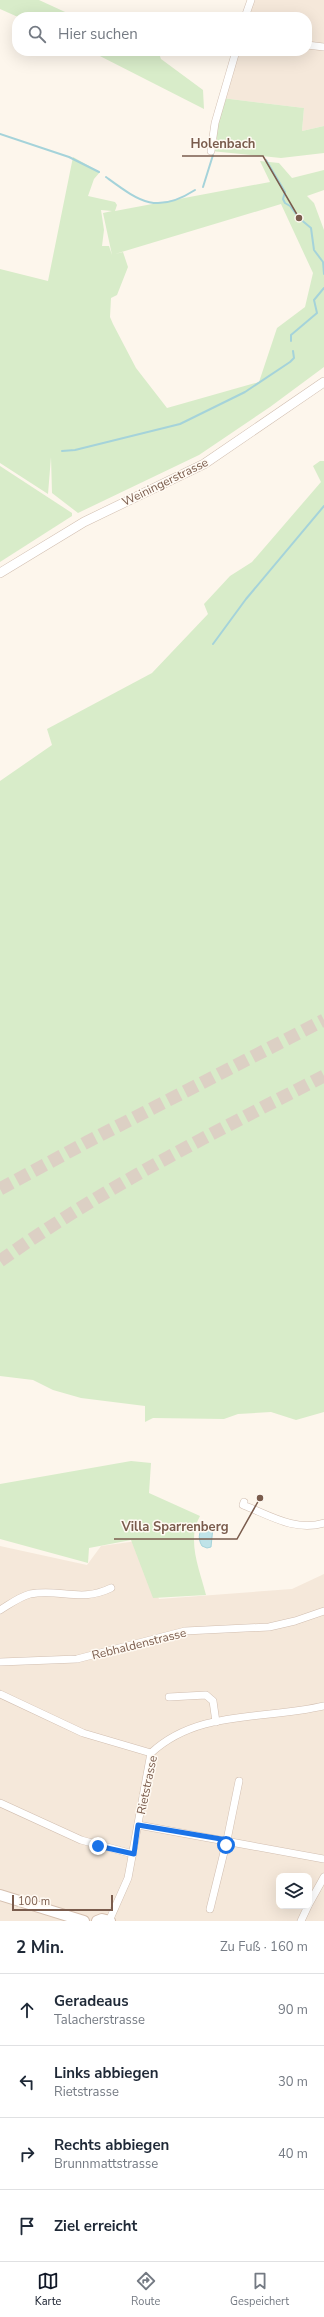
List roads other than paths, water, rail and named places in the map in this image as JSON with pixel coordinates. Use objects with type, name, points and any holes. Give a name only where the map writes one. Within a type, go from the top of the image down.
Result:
[{"type":"main road","points":[[0,1895],[84,1921]]},
{"type":"main road","points":[[97,1921],[110,1921]]},
{"type":"street","points":[[247,12],[251,0]]},
{"type":"street","points":[[312,46],[324,47]]},
{"type":"street","points":[[211,151],[215,123],[235,56]]},
{"type":"street","name":"Weiningerstrasse","points":[[0,574],[84,522],[204,464],[324,382]]},
{"type":"street","points":[[244,1502],[243,1505],[292,1525],[308,1526],[324,1523]]},
{"type":"street","points":[[0,1610],[16,1600],[30,1594],[42,1593],[88,1596],[111,1588]]},
{"type":"street","name":"Rebhaldenstrasse","points":[[0,1662],[76,1659],[173,1634],[269,1627],[324,1612]]},
{"type":"street","points":[[0,1694],[83,1733],[151,1753]]},
{"type":"street","points":[[169,1697],[206,1695],[213,1701],[216,1722]]},
{"type":"street","name":"Rietstrasse","points":[[110,1921],[126,1885],[134,1854],[151,1753],[175,1734],[216,1722],[241,1716],[324,1706]]},
{"type":"street","points":[[210,1909],[227,1840],[239,1781]]},
{"type":"street","points":[[0,1803],[81,1840],[134,1854]]},
{"type":"street","points":[[138,1825],[227,1840],[324,1859]]},
{"type":"street","points":[[312,1899],[324,1877]]},
{"type":"street","points":[[300,1921],[307,1909]]},
{"type":"water","points":[[207,1524],[213,1527],[211,1547],[207,1548],[202,1546],[199,1537],[202,1528]]},
{"type":"waterway","points":[[0,134],[69,157],[99,172]]},
{"type":"waterway","points":[[203,187],[213,155]]},
{"type":"waterway","points":[[266,160],[285,192],[283,199],[285,203],[290,206],[299,218],[311,228],[314,250],[323,262],[324,274]]},
{"type":"waterway","points":[[106,177],[128,193],[148,202],[169,202],[181,198],[195,190]]},
{"type":"waterway","points":[[291,341],[291,335],[317,313],[314,300],[324,288]]},
{"type":"waterway","points":[[62,451],[75,450],[180,424],[245,392],[290,362],[294,358],[293,351]]},
{"type":"waterway","points":[[213,644],[246,599],[324,506]]},
{"type":"tunnel","points":[[0,1189],[87,1142],[324,1020]]},
{"type":"tunnel","points":[[0,1261],[39,1234],[118,1185],[324,1076]]},
{"type":"place","name":"Holenbach","points":[[299,218]]},
{"type":"place","name":"Villa Sparrenberg","points":[[260,1498]]}]
